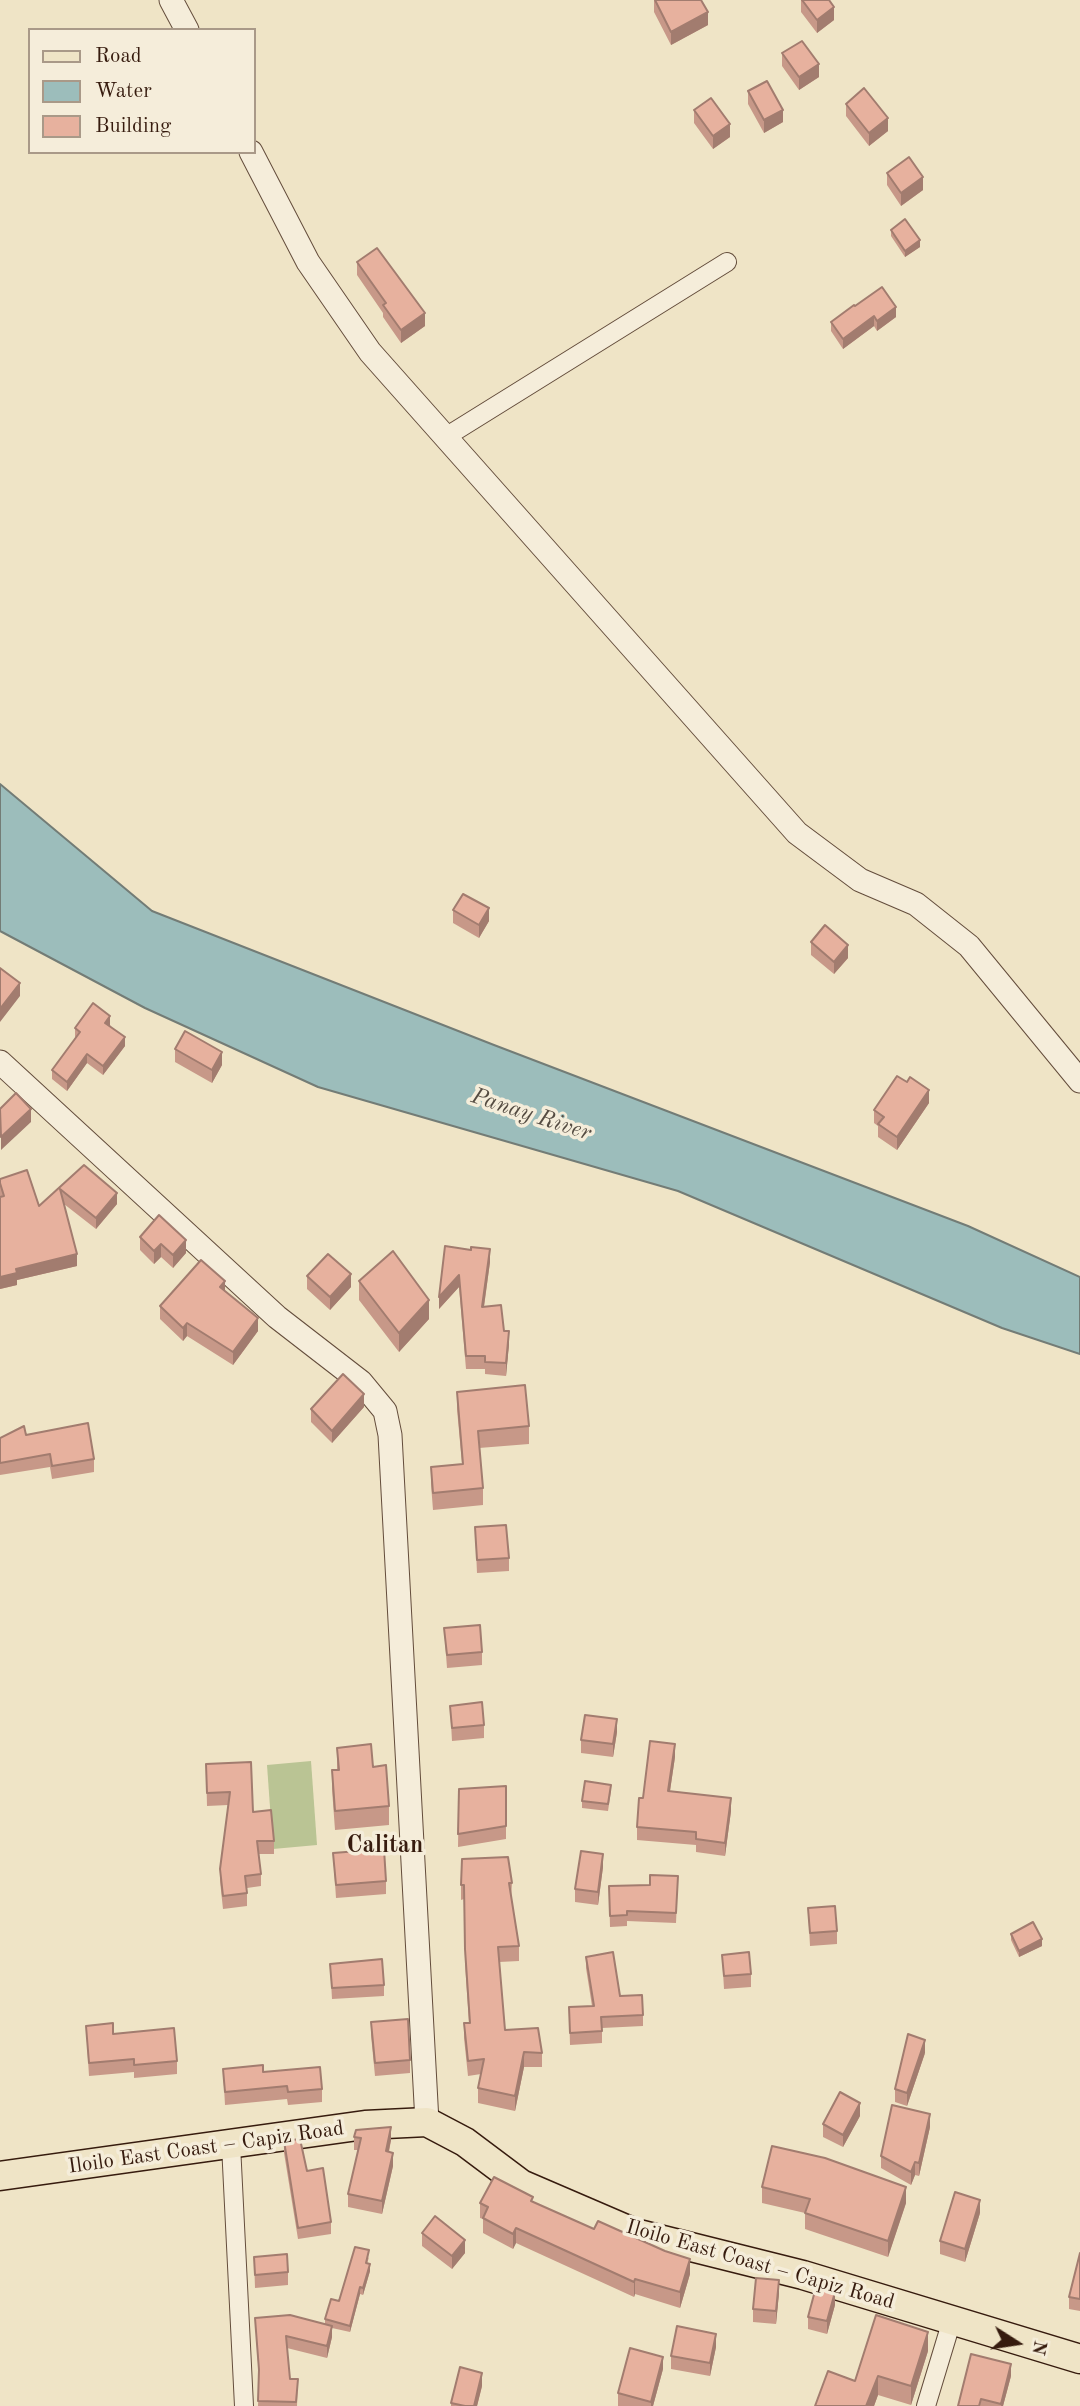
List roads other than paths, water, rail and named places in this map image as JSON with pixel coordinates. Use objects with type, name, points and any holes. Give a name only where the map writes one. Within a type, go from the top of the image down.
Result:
[{"type":"main road","name":"Iloilo East Coast – Capiz Road","points":[[0,2176],[365,2125],[427,2122],[465,2142],[521,2184],[635,2233],[803,2276],[1080,2359]]},
{"type":"street","points":[[171,0],[186,28]]},
{"type":"street","points":[[252,154],[308,262],[370,352],[797,834],[860,880],[916,904],[969,946],[1080,1081]]},
{"type":"street","points":[[444,438],[727,262]]},
{"type":"street","points":[[0,1062],[277,1317],[361,1382],[385,1411],[390,1436],[427,2122]]},
{"type":"street","points":[[231,2145],[244,2406]]},
{"type":"street","points":[[926,2406],[952,2320]]},
{"type":"water","name":"Panay River","points":[[0,784],[152,911],[968,1226],[1080,1277],[1080,1354],[1002,1328],[678,1191],[318,1087],[145,1008],[0,931]]},
{"type":"district","name":"Calitan","points":[[385,1846]]}]
